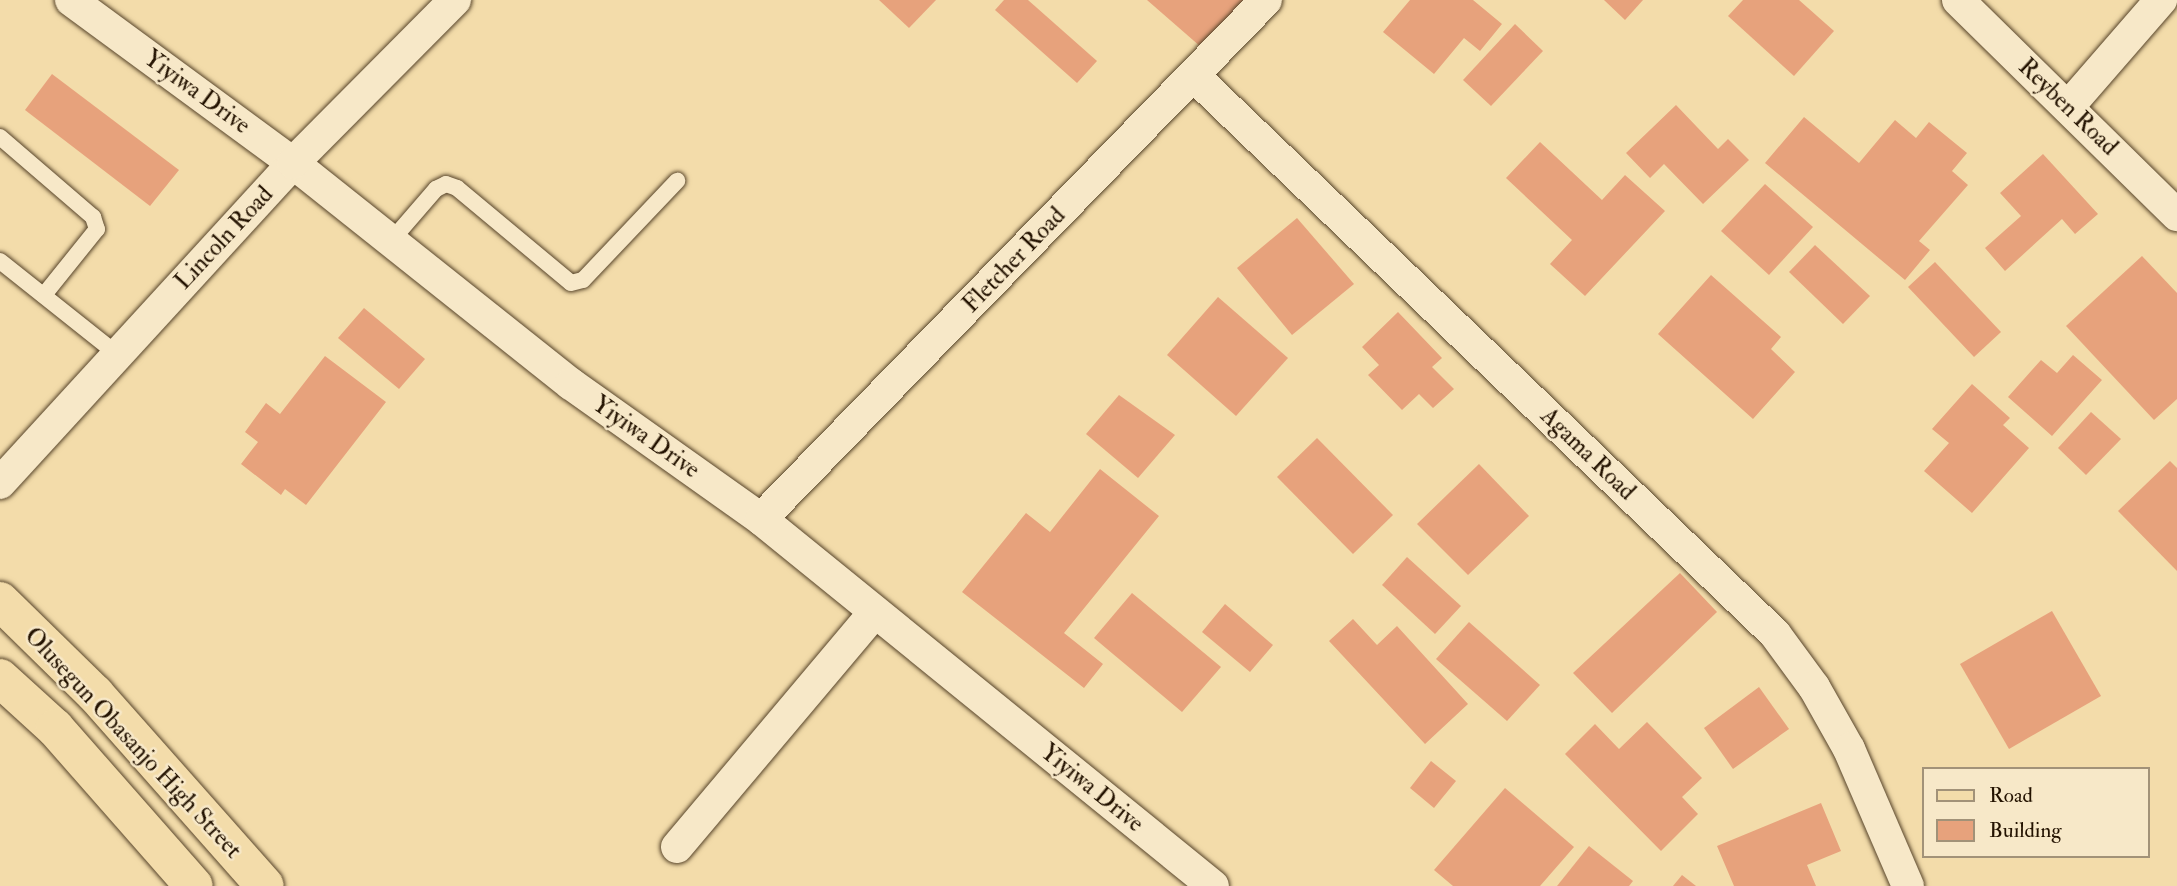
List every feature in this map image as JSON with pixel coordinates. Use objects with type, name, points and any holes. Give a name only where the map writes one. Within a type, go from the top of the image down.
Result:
[{"type":"main road","name":"Olusegun Obasanjo High Street","points":[[0,601],[95,694],[265,886]]},
{"type":"main road","name":"Olusegun Obasanjo High Street","points":[[0,678],[55,729],[194,886]]},
{"type":"street","name":"Yiyiwa Drive","points":[[71,0],[293,163],[571,384],[761,519],[1213,886]]},
{"type":"street","name":"Lincoln Road","points":[[0,483],[293,163],[455,0]]},
{"type":"street","name":"Fletcher Road","points":[[761,519],[1266,0]]},
{"type":"street","name":"Reyben Road","points":[[1958,0],[2177,215]]},
{"type":"street","points":[[2068,107],[2161,0]]},
{"type":"street","name":"Agama Road","points":[[1194,76],[1775,634],[1814,687],[1849,749],[1908,886]]},
{"type":"street","points":[[677,847],[875,612]]},
{"type":"lane","points":[[0,137],[93,217],[97,229],[44,295]]},
{"type":"lane","points":[[391,241],[436,189],[446,184],[457,188],[571,283],[583,280],[677,181]]},
{"type":"lane","points":[[0,261],[118,355]]},
{"type":"building","points":[[879,0],[936,0],[909,28]]},
{"type":"building","points":[[1004,0],[1028,0],[1097,61],[1077,83],[995,10]]},
{"type":"building","points":[[1147,0],[1256,0],[1209,54]]},
{"type":"building","points":[[1410,0],[1473,0],[1502,24],[1480,51],[1464,38],[1434,74],[1383,32]]},
{"type":"building","points":[[1604,0],[1643,0],[1625,20]]},
{"type":"building","points":[[1743,0],[1799,0],[1834,31],[1794,76],[1728,16]]},
{"type":"building","points":[[1515,24],[1543,51],[1491,106],[1463,80]]},
{"type":"building","points":[[52,74],[179,170],[150,206],[25,110]]},
{"type":"building","points":[[1676,105],[1718,149],[1728,139],[1749,160],[1703,204],[1664,164],[1650,178],[1626,153]]},
{"type":"building","points":[[1804,117],[1859,163],[1895,120],[1916,138],[1929,122],[1967,153],[1952,171],[1968,185],[1919,241],[1930,250],[1905,280],[1765,163]]},
{"type":"building","points":[[1540,142],[1602,200],[1625,175],[1665,211],[1585,296],[1550,264],[1572,240],[1506,178]]},
{"type":"building","points":[[2043,154],[2098,214],[2075,234],[2062,219],[2005,271],[1985,248],[2021,216],[2000,193]]},
{"type":"building","points":[[1765,184],[1813,227],[1769,275],[1721,231]]},
{"type":"building","points":[[1297,218],[1354,284],[1292,335],[1237,268]]},
{"type":"building","points":[[1815,245],[1870,296],[1843,324],[1789,272]]},
{"type":"building","points":[[2142,256],[2177,293],[2177,399],[2154,420],[2066,326]]},
{"type":"building","points":[[1935,262],[2001,332],[1974,357],[1908,287]]},
{"type":"building","points":[[1711,275],[1781,337],[1771,349],[1795,372],[1753,419],[1658,334]]},
{"type":"building","points":[[1218,297],[1288,358],[1236,416],[1167,355]]},
{"type":"building","points":[[364,308],[425,359],[399,389],[338,338]]},
{"type":"building","points":[[1398,312],[1442,358],[1432,367],[1454,389],[1433,408],[1419,394],[1402,410],[1368,375],[1379,365],[1362,347]]},
{"type":"building","points":[[2073,355],[2102,380],[2052,436],[2008,397],[2041,360],[2057,373]]},
{"type":"building","points":[[325,356],[386,402],[306,505],[285,489],[281,495],[241,464],[258,442],[245,432],[266,403],[280,414]]},
{"type":"building","points":[[1972,384],[2010,418],[2003,425],[2029,448],[1972,513],[1924,471],[1949,443],[1932,429]]},
{"type":"building","points":[[1119,395],[1175,435],[1138,478],[1086,434]]},
{"type":"building","points":[[2091,412],[2121,439],[2086,475],[2058,448]]},
{"type":"building","points":[[1317,438],[1393,515],[1353,554],[1277,477]]},
{"type":"building","points":[[2170,461],[2177,468],[2177,571],[2118,511]]},
{"type":"building","points":[[1479,464],[1529,516],[1468,575],[1417,524]]},
{"type":"building","points":[[1100,469],[1159,516],[1064,633],[1103,664],[1084,688],[962,592],[1026,513],[1050,532]]},
{"type":"building","points":[[1407,557],[1461,606],[1435,634],[1382,585]]},
{"type":"building","points":[[1680,573],[1717,612],[1612,713],[1573,673]]},
{"type":"building","points":[[1132,593],[1221,667],[1182,712],[1094,638]]},
{"type":"building","points":[[1225,604],[1273,645],[1250,672],[1202,632]]},
{"type":"building","points":[[2052,611],[2101,696],[2009,749],[1960,664]]},
{"type":"building","points":[[1353,619],[1377,645],[1397,626],[1468,704],[1425,744],[1329,641]]},
{"type":"building","points":[[1469,622],[1540,685],[1507,721],[1436,659]]},
{"type":"building","points":[[1759,687],[1789,729],[1733,769],[1704,728]]},
{"type":"building","points":[[1647,722],[1702,778],[1682,797],[1698,814],[1661,851],[1565,754],[1595,724],[1619,749]]},
{"type":"building","points":[[1431,761],[1456,781],[1434,808],[1410,788]]},
{"type":"building","points":[[1505,788],[1574,847],[1540,886],[1453,886],[1434,870]]},
{"type":"building","points":[[1821,803],[1841,851],[1807,865],[1816,886],[1734,886],[1717,846]]},
{"type":"building","points":[[1589,846],[1633,881],[1629,886],[1557,886]]},
{"type":"building","points":[[1682,875],[1696,886],[1673,886]]}]
